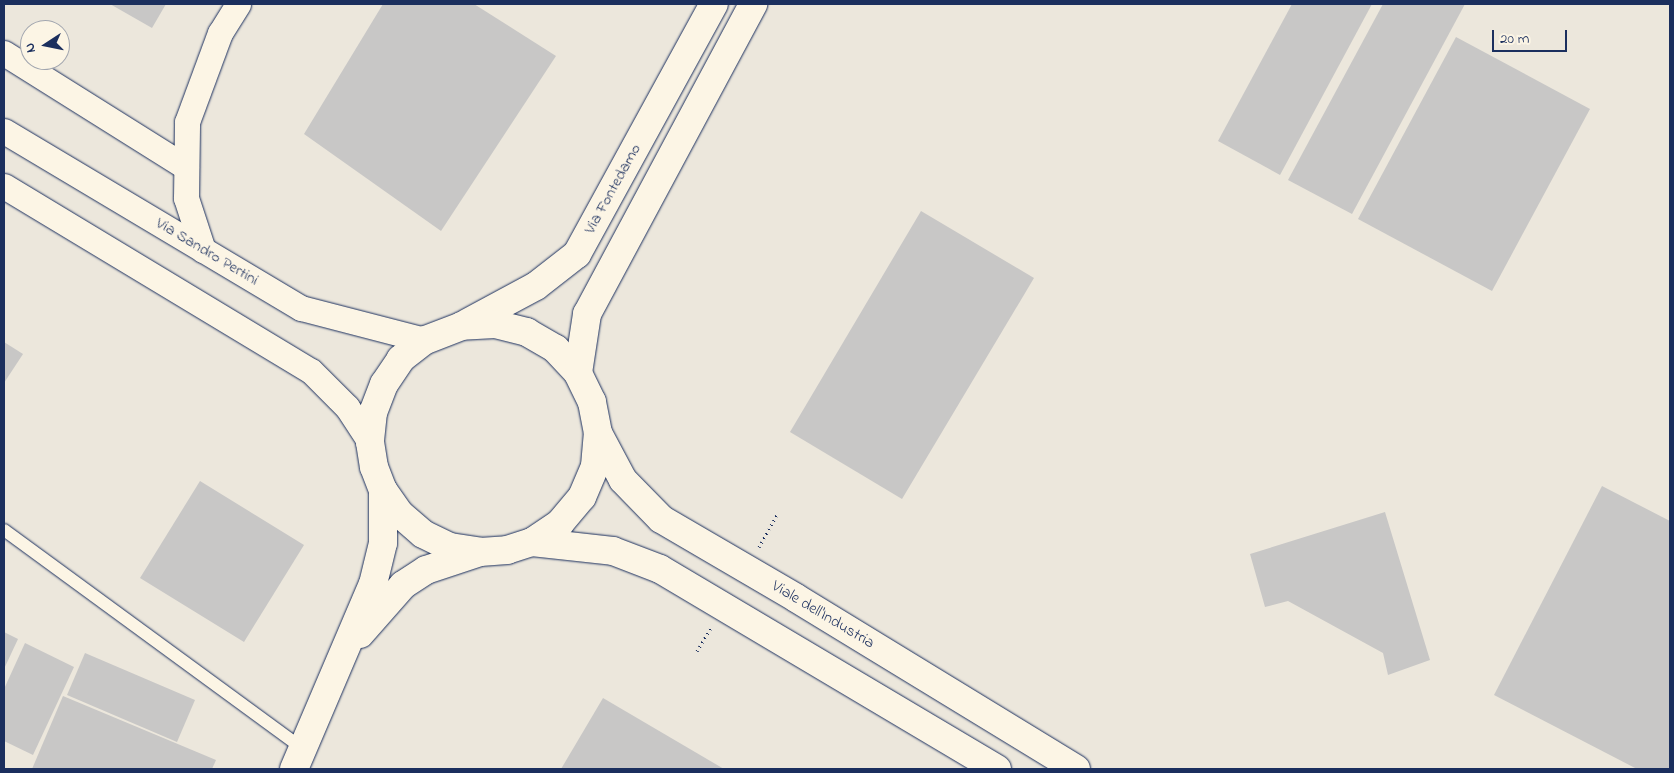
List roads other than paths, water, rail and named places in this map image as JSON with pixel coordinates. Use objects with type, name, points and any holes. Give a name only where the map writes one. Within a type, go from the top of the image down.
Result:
[{"type":"main road","name":"Via Fontedamo","points":[[462,326],[495,324],[527,332],[556,349],[578,373],[592,402],[598,432],[594,466],[582,497],[560,523],[532,542],[506,550],[480,552],[450,547],[423,534],[400,514],[383,490],[374,466],[370,442],[373,412],[384,384],[401,359],[425,340],[462,326],[536,286],[577,254],[714,4]]},
{"type":"main road","points":[[578,373],[587,314],[753,4]]},
{"type":"main road","name":"Viale dell'Industria","points":[[598,432],[623,480],[661,520],[796,598],[1076,769]]},
{"type":"main road","name":"Via Fontedamo","points":[[299,759],[373,584],[383,543],[383,490]]},
{"type":"main road","points":[[532,542],[613,551],[660,569],[997,769]]},
{"type":"main road","name":"Via Fontedamo","points":[[347,648],[403,585],[426,570],[480,552]]},
{"type":"street","points":[[203,250],[186,198],[187,122],[220,33],[238,4]]},
{"type":"street","points":[[4,53],[186,167]]},
{"type":"street","name":"Via Sandro Pertini","points":[[4,131],[300,308],[425,340]]},
{"type":"street","points":[[4,186],[311,371],[347,407],[370,442]]},
{"type":"lane","points":[[4,530],[299,759]]}]
